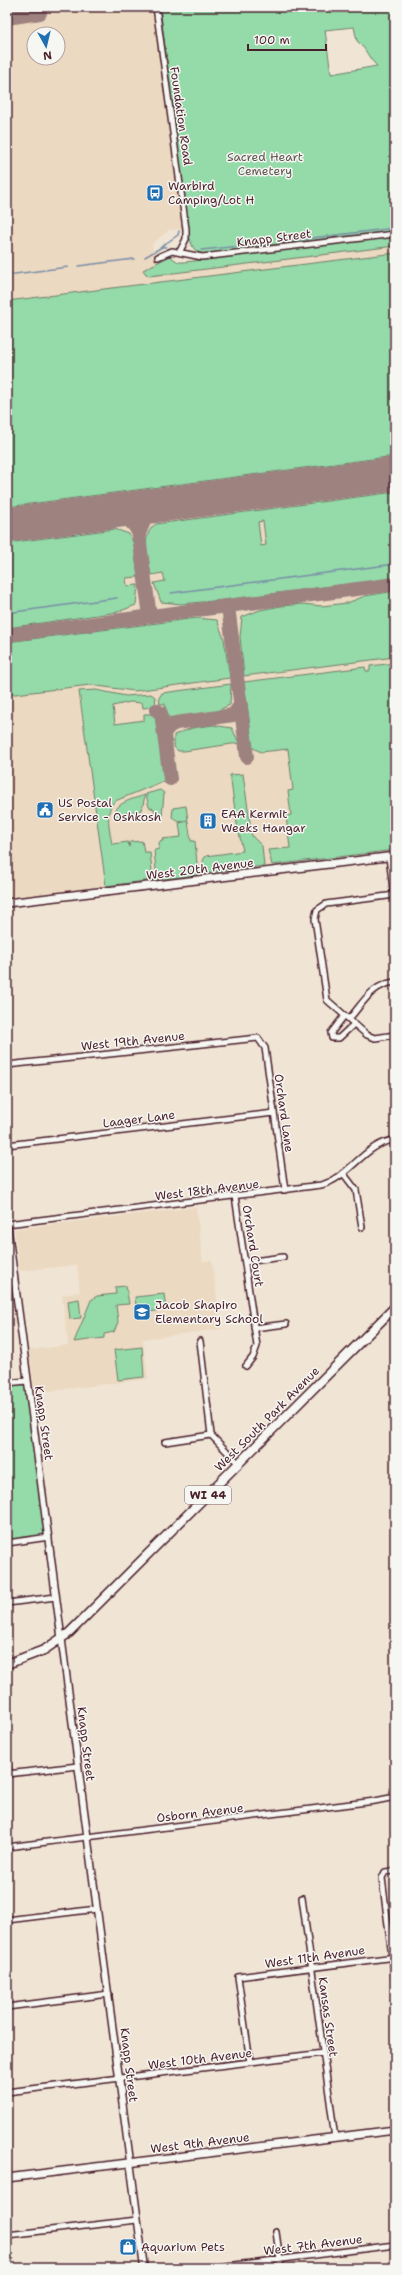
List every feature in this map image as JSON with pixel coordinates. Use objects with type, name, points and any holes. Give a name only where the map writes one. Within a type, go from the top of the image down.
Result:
[{"type":"main road","name":"West 20th Avenue","points":[[7,903],[392,856]]},
{"type":"main road","name":"West South Park Avenue","points":[[7,1664],[44,1650],[62,1639],[395,1307]]},
{"type":"main road","name":"West 9th Avenue","points":[[7,2178],[395,2130]]},
{"type":"street","name":"Foundation Road","points":[[156,7],[186,229],[186,239],[180,251]]},
{"type":"street","name":"Knapp Street","points":[[158,257],[167,252],[180,251],[202,257],[395,234]]},
{"type":"street","points":[[392,856],[395,904]]},
{"type":"street","points":[[394,895],[326,904],[319,907],[315,915],[324,995],[330,1005],[371,1037],[395,1035]]},
{"type":"street","points":[[349,1019],[375,989],[384,984],[395,982]]},
{"type":"street","points":[[344,1016],[331,1033],[332,1038],[339,1038],[354,1024]]},
{"type":"street","name":"West 19th Avenue","points":[[7,1065],[253,1037],[260,1040]]},
{"type":"street","name":"Orchard Lane","points":[[260,1040],[265,1048],[285,1190]]},
{"type":"street","name":"Laager Lane","points":[[7,1145],[274,1113]]},
{"type":"street","name":"West 18th Avenue","points":[[7,1224],[285,1190],[327,1183],[343,1173],[374,1147],[395,1140]]},
{"type":"street","points":[[343,1173],[356,1190],[362,1227]]},
{"type":"street","name":"Orchard Court","points":[[235,1196],[256,1351],[246,1366]]},
{"type":"street","name":"Knapp Street","points":[[7,1224],[144,2268]]},
{"type":"street","points":[[245,1262],[283,1257]]},
{"type":"street","points":[[254,1328],[286,1324]]},
{"type":"street","points":[[200,1341],[211,1435],[239,1464]]},
{"type":"street","points":[[7,1383],[27,1381]]},
{"type":"street","points":[[165,1442],[211,1435]]},
{"type":"street","points":[[7,1543],[49,1537]]},
{"type":"street","points":[[7,1603],[56,1597]]},
{"type":"street","points":[[7,1757],[8,1774],[78,1766]]},
{"type":"street","name":"Osborn Avenue","points":[[7,1847],[361,1803],[395,1797]]},
{"type":"street","points":[[395,1871],[383,1874],[382,1878],[394,1957],[395,1980]]},
{"type":"street","name":"Kansas Street","points":[[302,1898],[335,2138]]},
{"type":"street","points":[[7,1920],[97,1909]]},
{"type":"street","name":"West 11th Avenue","points":[[250,2062],[238,1977],[394,1957]]},
{"type":"street","points":[[7,2007],[109,1994]]},
{"type":"street","name":"West 10th Avenue","points":[[7,2092],[323,2053]]},
{"type":"street","points":[[7,2235],[137,2220]]},
{"type":"street","points":[[276,2232],[281,2268]]},
{"type":"street","name":"West 7th Avenue","points":[[210,2268],[395,2245]]},
{"type":"shaded area","points":[[7,7],[395,7],[370,61],[364,46],[357,41],[354,27],[325,30],[331,74],[171,91],[188,229],[169,230],[152,244],[153,250],[160,260],[170,256],[180,262],[395,237],[395,850],[7,898]]},
{"type":"shaded area","name":"Jacob Shapiro Elementary School","points":[[196,1207],[203,1261],[212,1260],[221,1329],[143,1339],[148,1379],[35,1393],[29,1350],[68,1345],[62,1295],[80,1292],[77,1265],[20,1271],[14,1229]]},
{"type":"green space","name":"Sacred Heart Cemetery","points":[[160,7],[395,7],[395,65],[392,64],[395,75],[395,231],[206,254],[198,252],[193,248],[189,234]],"holes":[[[354,27],[357,41],[377,66],[331,74],[325,30]]]},
{"type":"green space","points":[[395,237],[395,246],[149,276],[143,270],[170,256],[178,262],[185,262]]},
{"type":"green space","points":[[395,253],[395,456],[7,507],[7,301]]},
{"type":"green space","points":[[395,492],[395,578],[223,600],[181,604],[161,602],[154,583],[165,581],[163,573],[151,575],[146,547],[148,534],[151,528],[156,524]],"holes":[[[263,521],[266,545],[261,546],[258,522]]]},
{"type":"green space","points":[[115,529],[129,534],[134,544],[138,577],[126,578],[127,586],[138,585],[136,605],[118,612],[7,628],[7,543]]},
{"type":"green space","points":[[395,591],[395,657],[244,676],[240,637],[242,617],[260,610],[281,606],[302,604],[322,606],[347,603],[365,596]]},
{"type":"green space","points":[[197,618],[217,620],[224,639],[230,678],[134,691],[90,685],[7,695],[7,642]]},
{"type":"green space","points":[[395,663],[395,850],[272,865],[268,850],[290,848],[286,816],[291,815],[288,791],[293,790],[288,749],[261,752],[253,748],[244,682],[365,667],[366,671],[370,671],[370,666]]},
{"type":"green space","points":[[231,684],[230,705],[212,713],[166,718],[165,704],[160,704],[159,698],[162,693]]},
{"type":"green space","points":[[96,690],[126,696],[151,694],[155,697],[156,705],[153,707],[143,708],[142,703],[130,702],[113,706],[115,724],[144,720],[144,714],[157,714],[164,781],[115,801],[110,810],[109,816],[112,844],[128,842],[129,847],[130,842],[142,841],[144,852],[150,852],[153,880],[106,886],[79,691]]},
{"type":"green space","points":[[213,725],[232,728],[239,743],[184,751],[178,751],[174,747],[174,735],[192,728]]},
{"type":"green space","points":[[243,774],[252,836],[262,846],[264,866],[207,873],[203,865],[203,860],[206,856],[243,851],[237,824],[230,775]]},
{"type":"green space","points":[[160,790],[164,793],[162,817],[158,819],[155,818],[154,809],[149,807],[146,794]]},
{"type":"green space","points":[[145,795],[142,810],[125,813],[124,820],[116,819],[116,809],[120,805],[129,800]]},
{"type":"green space","points":[[186,806],[188,820],[179,822],[172,817],[173,808]]},
{"type":"green space","points":[[188,821],[191,841],[195,841],[198,875],[157,880],[154,850],[159,849],[159,843],[161,840],[163,841],[162,839],[181,837],[179,823]]},
{"type":"green space","points":[[126,1286],[129,1304],[116,1305],[118,1322],[114,1332],[104,1334],[104,1338],[74,1342],[91,1300],[97,1296],[116,1294],[115,1287]]},
{"type":"green space","points":[[164,1294],[166,1310],[137,1313],[135,1297]]},
{"type":"green space","points":[[79,1299],[81,1318],[70,1319],[68,1301]]},
{"type":"green space","points":[[142,1347],[144,1377],[118,1380],[114,1350]]},
{"type":"green space","points":[[27,1381],[49,1537],[7,1543],[7,1383]]},
{"type":"waterway","points":[[278,242],[395,228]]},
{"type":"waterway","points":[[162,246],[178,235],[179,231]]},
{"type":"waterway","points":[[201,250],[270,243]]},
{"type":"waterway","points":[[145,257],[162,247],[166,247]]},
{"type":"waterway","points":[[78,266],[134,259]]},
{"type":"waterway","points":[[7,275],[68,267]]},
{"type":"waterway","points":[[171,593],[395,564]]},
{"type":"waterway","points":[[7,613],[117,598]]},
{"type":"taxiway","points":[[7,18],[40,13]]},
{"type":"taxiway","points":[[139,534],[145,520],[152,511],[178,502]]},
{"type":"taxiway","points":[[135,508],[150,616]]},
{"type":"taxiway","points":[[93,514],[113,514],[119,516],[134,525],[138,532]]},
{"type":"taxiway","points":[[7,635],[395,584]]},
{"type":"taxiway","points":[[228,606],[247,757]]},
{"type":"taxiway","points":[[164,733],[170,726],[176,723],[233,715],[241,704]]},
{"type":"taxiway","points":[[156,710],[161,713],[170,779]]},
{"type":"runway","points":[[7,525],[395,474]]},
{"type":"place","name":"Warbird Camping/Lot H","points":[[155,193]]},
{"type":"place","name":"US Postal Service - Oshkosh","points":[[45,810]]},
{"type":"place","name":"EAA Kermit Weeks Hangar","points":[[208,821]]},
{"type":"place","name":"Jacob Shapiro Elementary School","points":[[142,1312]]},
{"type":"place","name":"Aquarium Pets","points":[[128,2247]]}]
